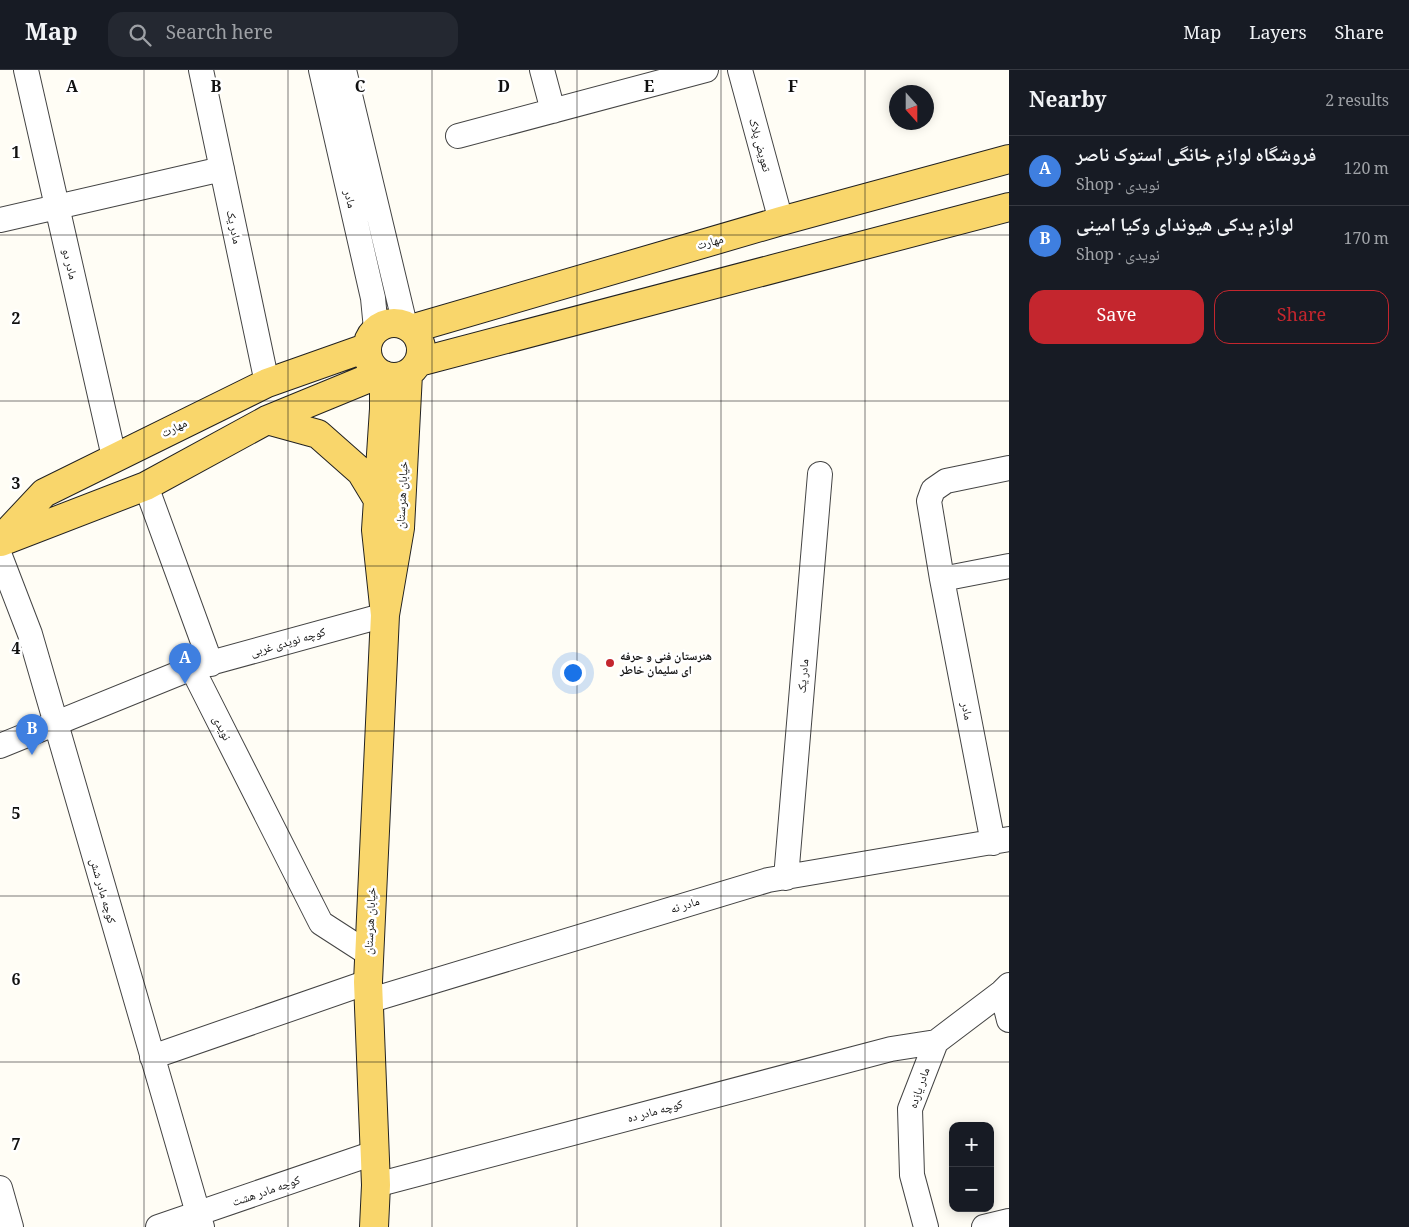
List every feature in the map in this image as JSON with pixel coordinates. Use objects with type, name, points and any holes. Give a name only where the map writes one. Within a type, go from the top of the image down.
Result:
[{"type":"main road","name":"مهارت","points":[[408,327],[781,221],[1009,159]]},
{"type":"main road","name":"مهارت","points":[[0,541],[146,486],[267,420],[397,371],[1009,207]]},
{"type":"main road","points":[[386,324],[408,327],[419,339],[422,350],[397,371],[369,363],[371,339],[386,324]]},
{"type":"main road","name":"مهارت","points":[[0,541],[44,492],[267,383],[371,339]]},
{"type":"main road","name":"خیابان هنرستان","points":[[385,615],[376,530],[384,409],[397,371]]},
{"type":"main road","name":"خیابان هنرستان","points":[[374,1227],[376,1185],[368,991],[385,615],[400,528],[397,371]]},
{"type":"main road","points":[[267,420],[318,434],[361,472],[378,500]]},
{"type":"street","name":"مادر دو","points":[[26,70],[114,457]]},
{"type":"street","name":"مادر یک","points":[[202,70],[267,383]]},
{"type":"street","name":"مادر","points":[[320,70],[373,298],[371,339]]},
{"type":"street","name":"مادر","points":[[344,70],[408,327]]},
{"type":"street","points":[[542,70],[553,110]]},
{"type":"street","points":[[458,136],[706,70]]},
{"type":"street","name":"تعویض پلاک","points":[[740,70],[781,221]]},
{"type":"street","points":[[0,220],[222,169]]},
{"type":"street","name":"مادر","points":[[1001,841],[942,579],[929,501],[933,490],[946,481],[1009,468]]},
{"type":"street","name":"مادر یک","points":[[786,878],[820,474]]},
{"type":"street","name":"نویدی","points":[[146,486],[201,666],[321,923],[369,954]]},
{"type":"street","name":"کوچه مادر شش","points":[[0,556],[30,634],[54,724],[200,1221]]},
{"type":"street","points":[[942,579],[1009,566]]},
{"type":"street","name":"کوچه نویدی غربی","points":[[201,666],[385,615]]},
{"type":"street","points":[[0,746],[201,666]]},
{"type":"street","name":"مادر نه","points":[[152,1057],[368,991],[768,880],[1001,841]]},
{"type":"street","points":[[1007,989],[1009,1020]]},
{"type":"street","points":[[936,1042],[1007,989]]},
{"type":"street","name":"کوچه مادر ده","points":[[376,1185],[891,1049],[936,1042]]},
{"type":"street","name":"مادر یازده","points":[[926,1227],[912,1175],[910,1109],[936,1042]]},
{"type":"street","name":"کوچه مادر هشت","points":[[158,1227],[200,1221],[374,1154]]},
{"type":"street","points":[[0,1188],[11,1227]]},
{"type":"street","points":[[984,1227],[1009,1221]]},
{"type":"place","name":"هنرستان فنی و حرفه ای سلیمان خاطر","points":[[610,663]]},
{"type":"place","name":"فروشگاه لوازم خانگى استوک ناصر","points":[[185,684]]},
{"type":"place","name":"لوازم یدکى هیونداى وکیا امینى","points":[[32,755]]}]
